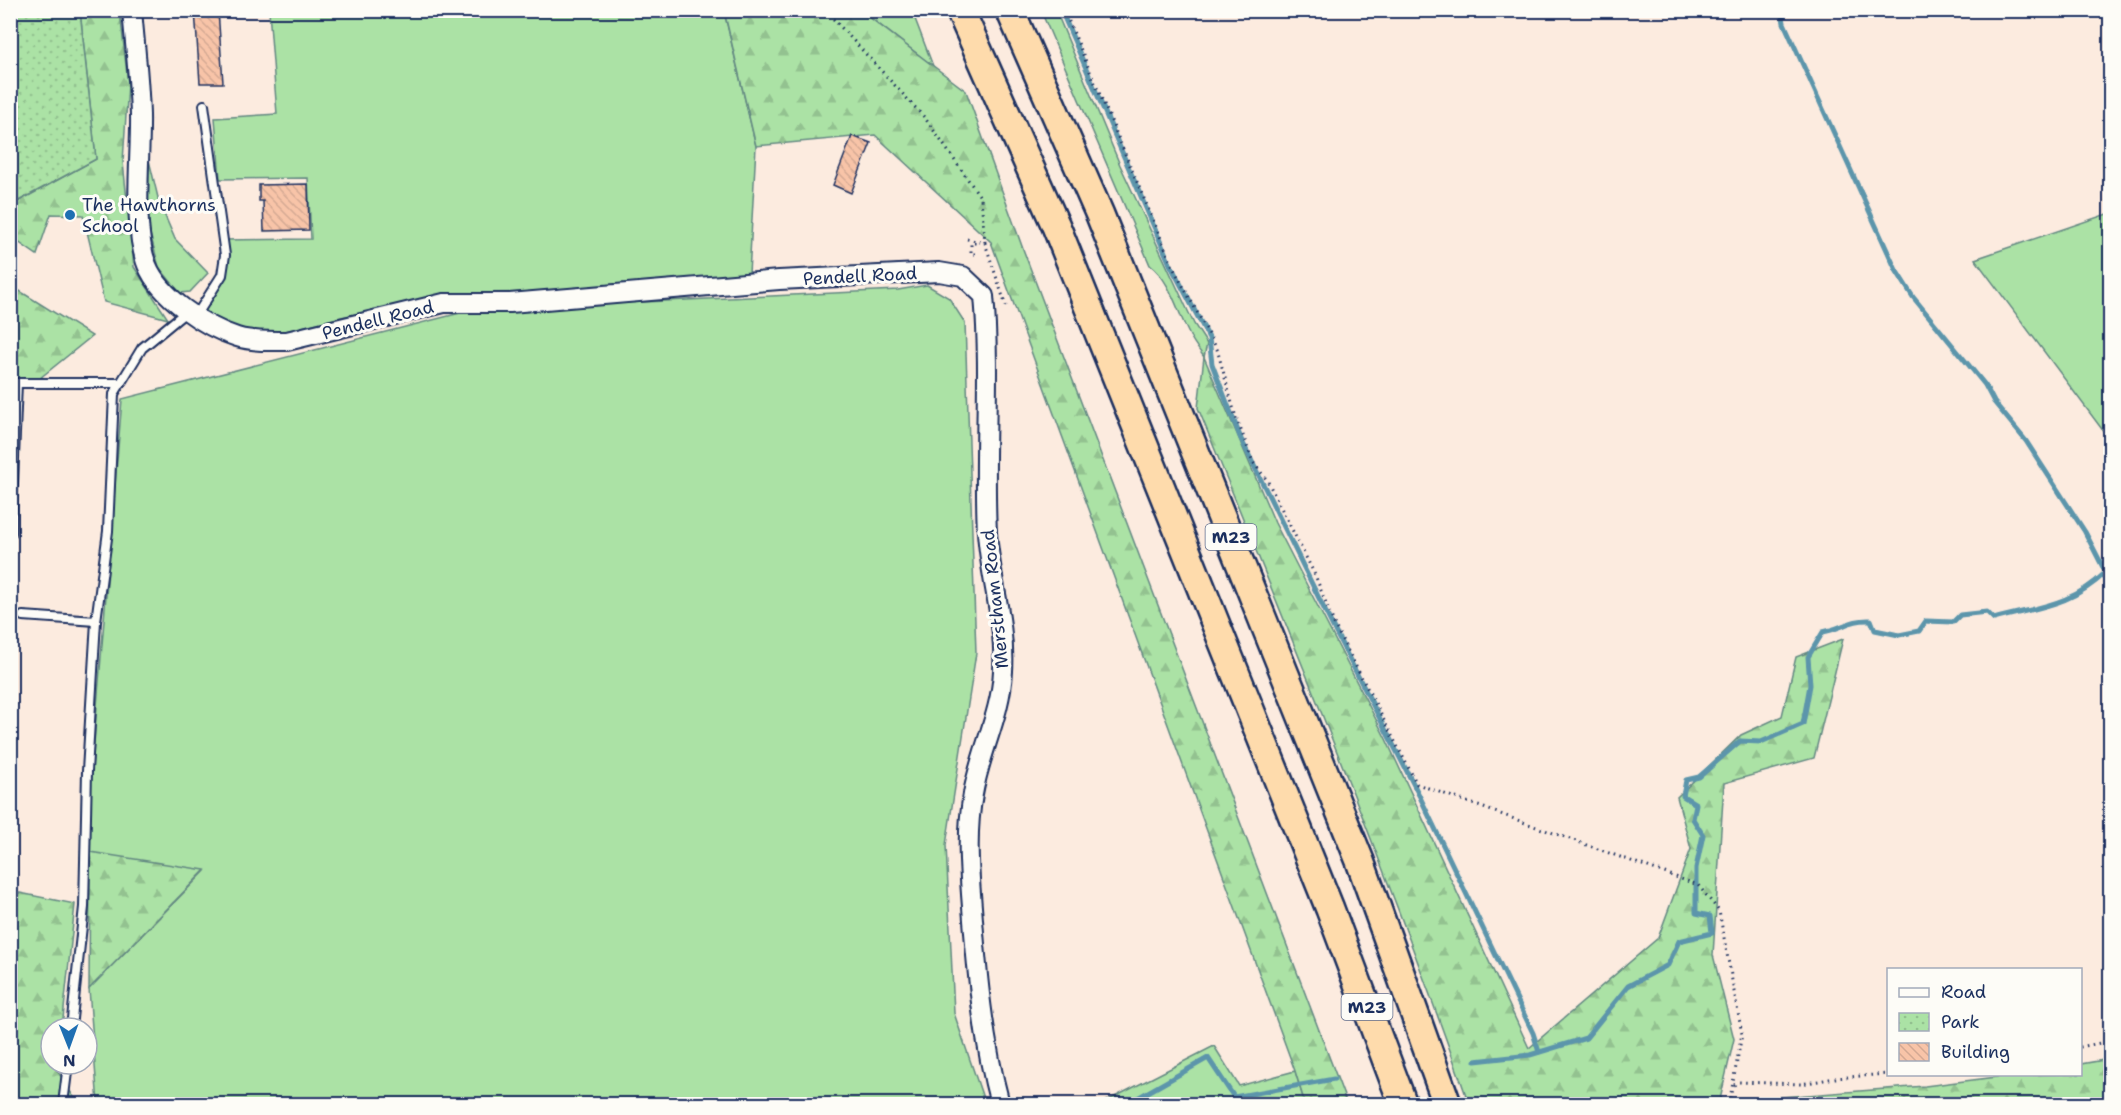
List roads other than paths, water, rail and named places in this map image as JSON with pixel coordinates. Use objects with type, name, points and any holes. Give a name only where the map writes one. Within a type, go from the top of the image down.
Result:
[{"type":"highway","name":"M23","points":[[960,10],[1061,237],[1330,909],[1403,1104]]},
{"type":"highway","name":"M23","points":[[1010,10],[1100,215],[1360,861],[1447,1104]]},
{"type":"street","name":"Pendell Road","points":[[132,10],[140,114],[143,246],[147,264],[161,289],[191,313],[237,337],[266,341],[287,340],[401,311],[444,303],[510,303],[790,279],[939,272],[963,276]]},
{"type":"street","name":"Merstham Road","points":[[963,276],[984,296],[988,339],[987,532],[1004,671],[996,714],[973,792],[968,841],[982,1002],[1000,1104]]},
{"type":"lane","points":[[72,1016],[84,907],[87,771],[96,621],[108,531],[114,394],[119,384],[133,368],[142,348],[191,313],[222,275],[225,255],[204,105]]},
{"type":"lane","points":[[10,533],[14,383],[119,384]]},
{"type":"lane","points":[[23,616],[96,621]]},
{"type":"lane","points":[[63,1104],[66,1076]]},
{"type":"waterway","points":[[1061,10],[1170,264],[1209,338],[1212,364],[1241,439],[1419,795],[1533,1033],[1539,1052]]},
{"type":"waterway","points":[[1782,10],[1784,23],[1896,270],[1913,297],[1985,385],[1994,402],[2026,441],[2085,532],[2106,573]]},
{"type":"waterway","points":[[1475,1061],[1530,1055],[1586,1038],[1628,986],[1668,965],[1679,941],[1712,933],[1710,916],[1696,913],[1696,868],[1703,835],[1693,819],[1696,804],[1683,796],[1686,780],[1699,777],[1740,741],[1761,742],[1803,724],[1810,685],[1808,657],[1823,632],[1864,620],[1871,620],[1875,630],[1899,635],[1919,631],[1926,621],[1953,622],[1960,615],[1987,612],[1994,619],[2066,599],[2092,584],[2105,573],[2110,574]]},
{"type":"waterway","points":[[1127,1104],[1208,1058],[1234,1097],[1334,1079]]},
{"type":"place","name":"The Hawthorns School","points":[[70,215]]}]
